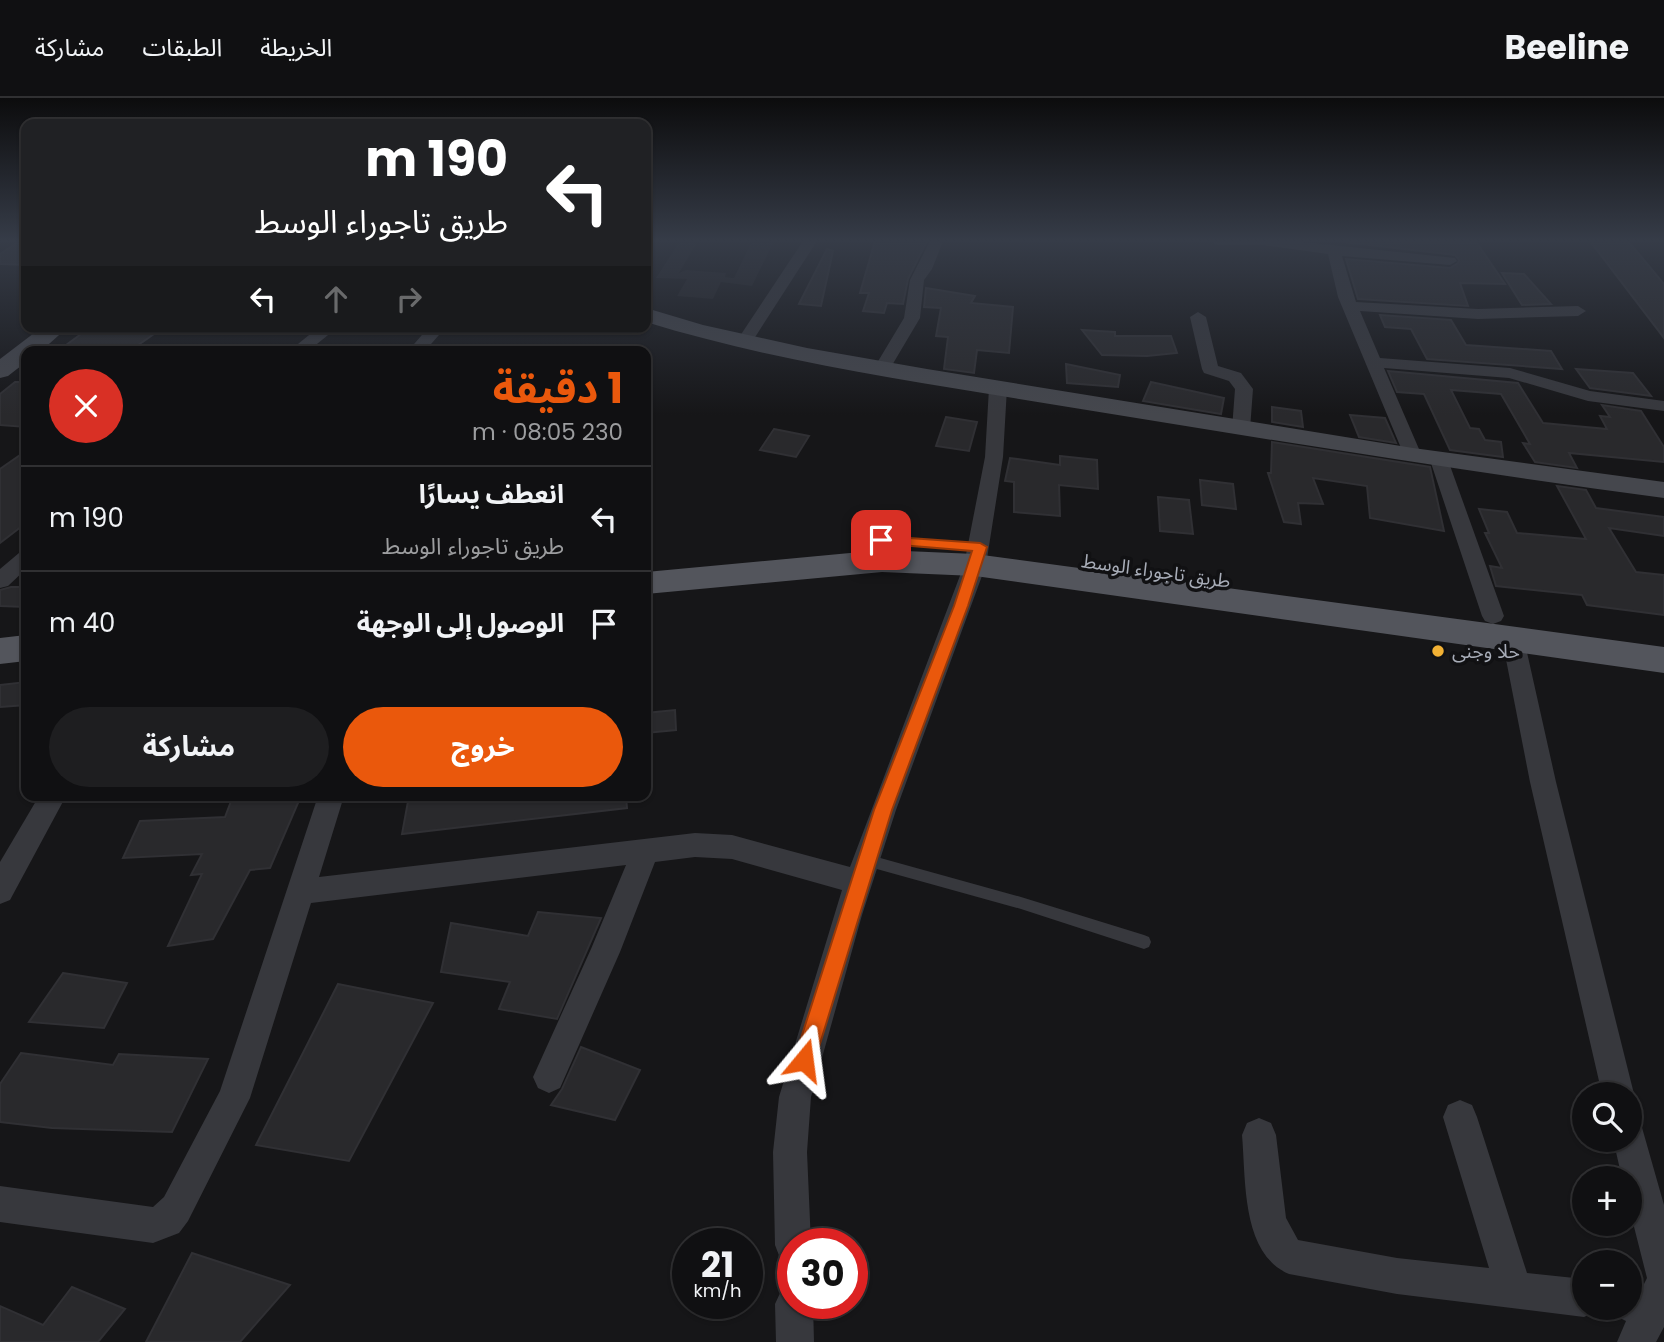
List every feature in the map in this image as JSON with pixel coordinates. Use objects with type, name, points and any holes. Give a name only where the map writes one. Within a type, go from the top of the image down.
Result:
[{"type":"main road","points":[[651,562],[881,540],[978,556],[1503,627],[1664,639]]},
{"type":"main road","points":[[651,583],[882,561],[978,556]]},
{"type":"main road","points":[[0,625],[21,623]]},
{"type":"main road","points":[[1503,627],[1664,660]]},
{"type":"main road","points":[[0,651],[21,649]]},
{"type":"street","points":[[744,342],[772,299]]},
{"type":"street","points":[[881,368],[912,318],[914,299]]},
{"type":"street","points":[[1348,299],[1413,456]]},
{"type":"street","points":[[1350,306],[1478,314],[1578,311]]},
{"type":"street","points":[[651,316],[744,342],[881,368],[1413,456],[1664,490]]},
{"type":"street","points":[[1198,317],[1210,369],[1235,377],[1244,389],[1241,429]]},
{"type":"street","points":[[32,346],[49,333]]},
{"type":"street","points":[[304,346],[322,333]]},
{"type":"street","points":[[421,346],[433,333]]},
{"type":"street","points":[[0,371],[21,355]]},
{"type":"street","points":[[1373,362],[1515,374],[1588,396],[1664,406]]},
{"type":"street","points":[[792,1228],[790,1152],[795,1097],[809,1042],[863,871],[978,556],[994,457],[998,388]]},
{"type":"street","points":[[1439,460],[1503,627],[1615,1082]]},
{"type":"street","points":[[0,580],[21,562]]},
{"type":"street","points":[[0,891],[50,801]]},
{"type":"street","points":[[0,1204],[153,1225],[166,1220],[176,1209],[233,1098],[329,801]]},
{"type":"street","points":[[301,892],[695,845],[732,847],[863,871]]},
{"type":"street","points":[[549,1077],[605,952],[646,849]]},
{"type":"street","points":[[1460,1117],[1514,1290]]},
{"type":"street","points":[[1259,1135],[1270,1232],[1280,1250],[1289,1256],[1397,1276],[1572,1297]]},
{"type":"street","points":[[1632,1152],[1655,1295],[1636,1342]]},
{"type":"street","points":[[794,1319],[795,1342]]},
{"type":"lane","points":[[863,871],[1021,903],[1144,942]]},
{"type":"building","points":[[802,299],[823,299],[821,306],[799,304]]},
{"type":"building","points":[[867,299],[904,299],[903,304],[887,303],[884,313],[863,311]]},
{"type":"building","points":[[925,299],[973,299],[971,303],[1013,307],[1009,353],[977,350],[974,373],[944,369],[948,337],[936,336],[941,308],[924,307]]},
{"type":"building","points":[[1359,299],[1466,299],[1468,306]]},
{"type":"building","points":[[1518,299],[1547,299],[1551,304],[1522,305]]},
{"type":"building","points":[[1634,299],[1664,299],[1664,338]]},
{"type":"building","points":[[1380,315],[1451,320],[1466,345],[1551,351],[1562,369],[1427,359],[1411,329],[1385,327]]},
{"type":"building","points":[[1082,330],[1115,332],[1115,336],[1171,336],[1177,353],[1147,356],[1102,355]]},
{"type":"building","points":[[155,333],[137,346],[65,346],[81,334]]},
{"type":"building","points":[[1066,364],[1120,375],[1118,387],[1067,383]]},
{"type":"building","points":[[1576,369],[1633,373],[1651,396],[1590,388]]},
{"type":"building","points":[[1388,371],[1518,383],[1543,423],[1607,429],[1600,416],[1610,417],[1602,405],[1641,411],[1664,447],[1664,462],[1569,453],[1577,468],[1535,462],[1523,443],[1530,444],[1501,394],[1451,390],[1470,428],[1479,429],[1485,440],[1501,442],[1503,457],[1450,450],[1424,394],[1397,392]]},
{"type":"building","points":[[15,382],[21,382],[21,427],[0,425],[0,394]]},
{"type":"building","points":[[1151,382],[1224,398],[1221,414],[1143,401]]},
{"type":"building","points":[[1272,407],[1301,411],[1303,427],[1272,422]]},
{"type":"building","points":[[1350,415],[1385,418],[1396,443],[1359,437]]},
{"type":"building","points":[[946,417],[977,422],[969,451],[936,446]]},
{"type":"building","points":[[774,429],[809,436],[796,457],[760,450]]},
{"type":"building","points":[[1272,442],[1430,467],[1444,531],[1370,518],[1367,486],[1313,478],[1323,504],[1298,503],[1301,524],[1284,522],[1268,473],[1271,473]]},
{"type":"building","points":[[21,454],[21,527],[0,543],[0,469]]},
{"type":"building","points":[[1060,456],[1097,460],[1098,489],[1059,485],[1060,516],[1014,512],[1014,482],[1005,481],[1010,458],[1060,465]]},
{"type":"building","points":[[1200,480],[1233,484],[1236,509],[1202,505]]},
{"type":"building","points":[[1557,486],[1586,490],[1596,508],[1664,517],[1664,536],[1609,528],[1636,572],[1664,575],[1664,615],[1587,605],[1582,595],[1496,586],[1490,566],[1502,568],[1485,533],[1489,533],[1479,509],[1507,512],[1517,533],[1586,539]]},
{"type":"building","points":[[1158,497],[1189,500],[1193,534],[1160,531]]},
{"type":"building","points":[[21,587],[21,607],[0,606],[0,590]]},
{"type":"building","points":[[21,683],[21,705],[0,707],[0,685]]},
{"type":"building","points":[[675,710],[676,730],[651,732],[651,712]]},
{"type":"building","points":[[231,801],[299,801],[270,868],[250,870],[213,939],[168,946],[202,874],[191,875],[202,854],[123,858],[140,821],[225,817]]},
{"type":"building","points":[[408,801],[626,801],[627,808],[402,834]]},
{"type":"building","points":[[538,912],[601,918],[557,1019],[499,1009],[510,982],[441,972],[451,923],[528,936]]},
{"type":"building","points":[[63,973],[127,983],[104,1028],[29,1022]]},
{"type":"building","points":[[338,984],[433,1003],[349,1161],[256,1145]]},
{"type":"building","points":[[581,1047],[640,1070],[615,1120],[551,1105],[562,1089]]},
{"type":"building","points":[[21,1053],[113,1065],[119,1054],[208,1059],[172,1132],[52,1128],[0,1122],[0,1084]]},
{"type":"building","points":[[192,1253],[290,1285],[240,1342],[146,1342]]},
{"type":"building","points":[[72,1287],[125,1309],[98,1342],[0,1342],[0,1306],[43,1325]]},
{"type":"place","name":"حلا وجنى","points":[[1438,651]]},
{"type":"route","points":[[804,1060],[883,810],[961,606],[980,547],[881,540]]}]
